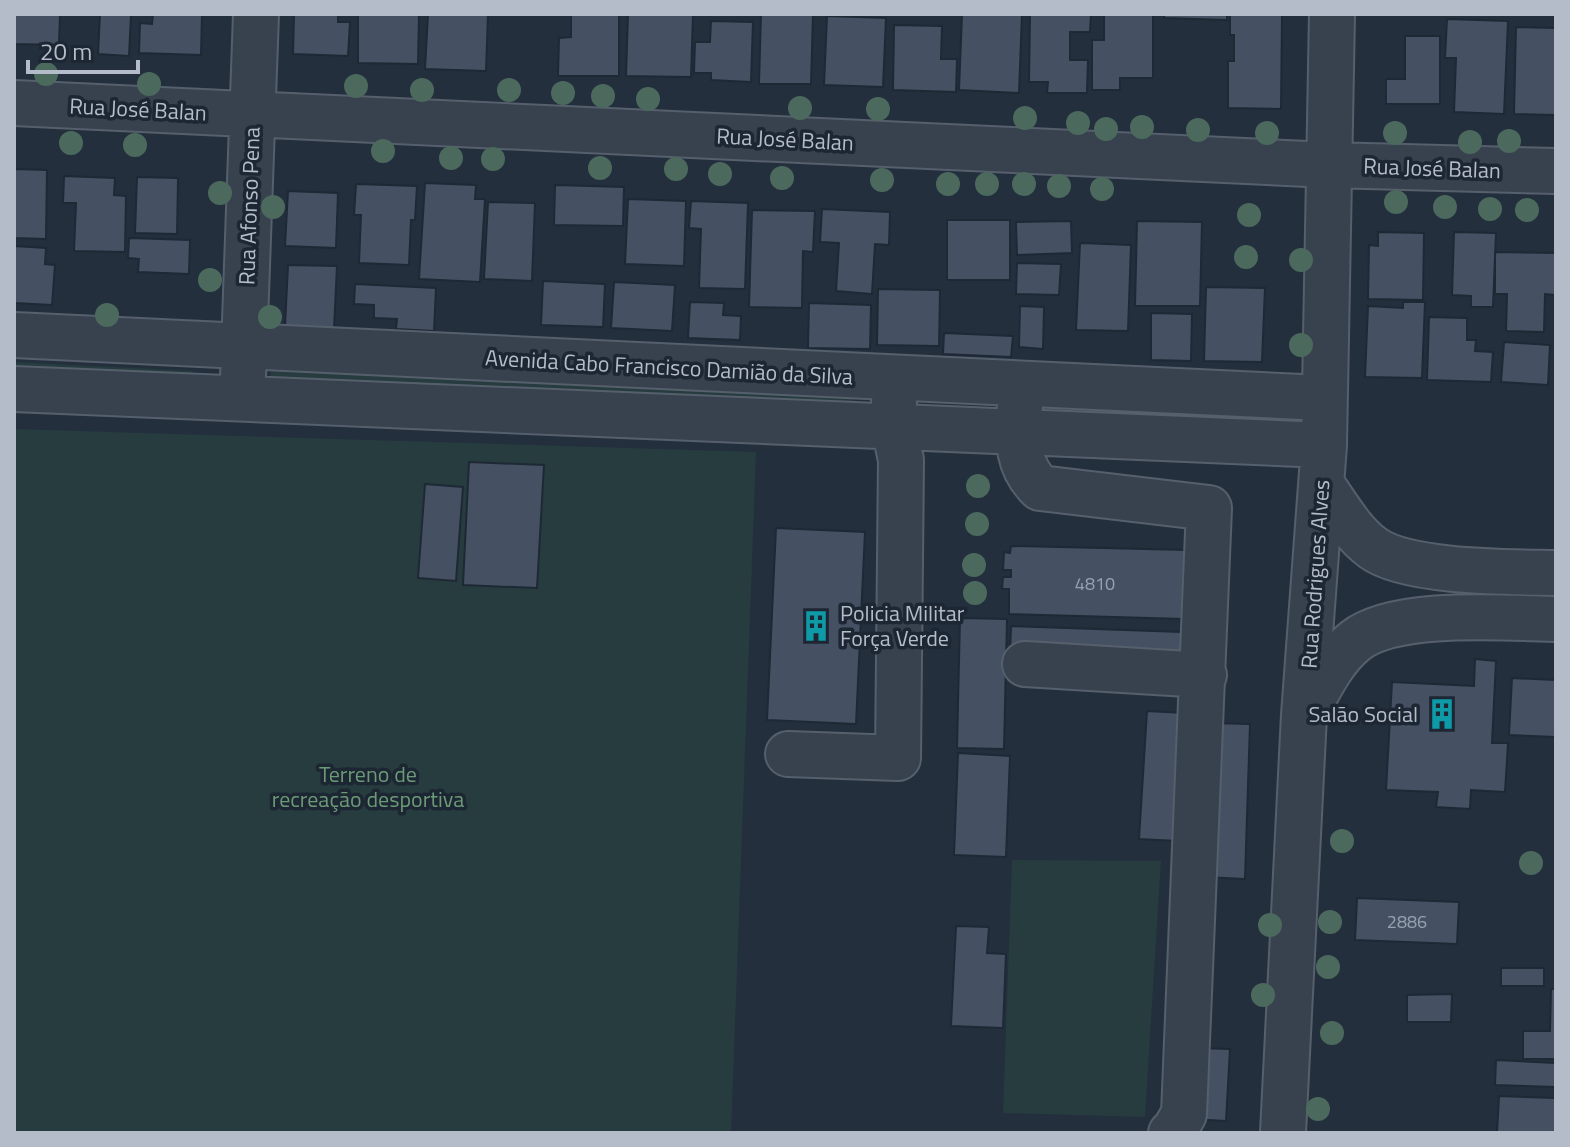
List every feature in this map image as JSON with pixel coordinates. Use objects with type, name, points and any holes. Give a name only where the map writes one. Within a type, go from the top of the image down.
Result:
[{"type":"street","name":"Rua Afonso Pena","points":[[242,399],[256,14]]},
{"type":"street","name":"Rua Rodrigues Alves","points":[[1283,1133],[1304,715],[1323,465],[1332,14]]},
{"type":"street","name":"Rua José Balan","points":[[14,103],[1329,165],[1556,171]]},
{"type":"street","name":"Avenida Cabo Francisco Damião da Silva","points":[[14,335],[1324,398]]},
{"type":"street","points":[[788,754],[898,758],[901,460],[894,427],[894,377]]},
{"type":"street","points":[[1021,383],[1021,461],[1027,475],[1040,488],[1209,508],[1184,1114],[1171,1133]]},
{"type":"street","points":[[14,389],[1019,432],[1323,465],[1349,522],[1372,547],[1396,560],[1449,567],[1556,573]]},
{"type":"street","points":[[1389,626],[1396,560]]},
{"type":"street","points":[[1304,715],[1334,662],[1357,639],[1389,626],[1448,616],[1556,619]]},
{"type":"street","points":[[1025,664],[1204,675]]},
{"type":"green space","points":[[14,362],[193,371],[192,386],[14,378]]},
{"type":"green space","points":[[271,368],[854,391],[853,405],[270,382]]},
{"type":"green space","points":[[1036,401],[1247,411],[1247,423],[1035,413]]},
{"type":"green space","name":"Terreno de recreação desportiva","points":[[14,429],[756,452],[731,1133],[14,1133]]},
{"type":"green space","points":[[1012,860],[1161,861],[1145,1117],[1003,1113]]},
{"type":"building","points":[[14,14],[60,14],[59,45],[14,44]]},
{"type":"building","points":[[100,14],[131,14],[129,56],[98,54]]},
{"type":"building","points":[[153,14],[202,14],[201,55],[139,53],[140,23],[152,24]]},
{"type":"building","points":[[294,14],[338,14],[338,22],[350,22],[348,56],[293,54]]},
{"type":"building","points":[[358,14],[419,14],[418,64],[358,63]]},
{"type":"building","points":[[428,14],[488,14],[486,71],[425,69]]},
{"type":"building","points":[[571,14],[619,14],[619,76],[558,76],[559,38],[571,37]]},
{"type":"building","points":[[628,14],[693,14],[691,77],[626,76]]},
{"type":"building","points":[[761,14],[813,14],[811,84],[759,84]]},
{"type":"building","points":[[962,14],[1022,14],[1019,93],[959,90]]},
{"type":"building","points":[[1030,14],[1091,14],[1090,32],[1070,32],[1070,60],[1088,60],[1087,93],[1047,93],[1048,82],[1029,82]]},
{"type":"building","points":[[1104,14],[1153,14],[1153,78],[1120,78],[1120,90],[1092,90],[1092,40],[1104,40]]},
{"type":"building","points":[[1164,14],[1227,14],[1227,20],[1164,18]]},
{"type":"building","points":[[1230,14],[1282,14],[1281,109],[1228,108],[1228,61],[1234,61]]},
{"type":"building","points":[[827,16],[886,18],[883,87],[824,85]]},
{"type":"building","points":[[1447,19],[1508,21],[1504,114],[1454,112],[1456,58],[1445,58]]},
{"type":"building","points":[[711,21],[753,22],[751,82],[711,80],[711,73],[694,73],[695,42],[710,42]]},
{"type":"building","points":[[894,25],[942,26],[941,59],[957,59],[956,92],[893,90]]},
{"type":"building","points":[[1516,27],[1556,28],[1556,115],[1514,114]]},
{"type":"building","points":[[1405,36],[1440,36],[1440,104],[1386,104],[1386,79],[1405,79]]},
{"type":"building","points":[[14,169],[47,170],[46,239],[14,238]]},
{"type":"building","points":[[64,176],[115,178],[114,195],[126,196],[125,252],[74,251],[76,203],[63,203]]},
{"type":"building","points":[[137,177],[178,178],[177,234],[135,233]]},
{"type":"building","points":[[425,183],[476,185],[475,199],[485,199],[480,282],[419,279]]},
{"type":"building","points":[[356,184],[417,186],[415,220],[411,220],[409,265],[359,263],[361,215],[354,215]]},
{"type":"building","points":[[555,185],[624,187],[623,226],[554,225]]},
{"type":"building","points":[[288,191],[338,193],[336,248],[285,246]]},
{"type":"building","points":[[628,199],[686,201],[684,266],[625,264]]},
{"type":"building","points":[[691,201],[748,203],[745,289],[699,288],[701,229],[689,228]]},
{"type":"building","points":[[488,202],[535,203],[532,281],[484,279]]},
{"type":"building","points":[[822,209],[890,212],[889,245],[875,244],[872,294],[836,291],[839,243],[820,242]]},
{"type":"building","points":[[752,210],[815,211],[813,252],[803,251],[802,308],[749,307]]},
{"type":"building","points":[[947,220],[1010,220],[1010,280],[947,280]]},
{"type":"building","points":[[1071,221],[1072,253],[1017,255],[1016,222]]},
{"type":"building","points":[[1137,221],[1202,222],[1200,306],[1135,306]]},
{"type":"building","points":[[1378,232],[1424,233],[1423,300],[1368,299],[1369,245],[1378,246]]},
{"type":"building","points":[[1454,232],[1496,233],[1493,307],[1471,307],[1471,296],[1452,295]]},
{"type":"building","points":[[129,238],[190,240],[189,274],[138,272],[139,259],[128,258]]},
{"type":"building","points":[[1080,243],[1131,245],[1128,331],[1076,330]]},
{"type":"building","points":[[14,246],[46,248],[45,264],[55,265],[52,305],[14,303]]},
{"type":"building","points":[[1495,252],[1556,253],[1556,295],[1545,294],[1544,332],[1506,331],[1507,294],[1495,294]]},
{"type":"building","points":[[1017,263],[1061,264],[1059,295],[1016,294]]},
{"type":"building","points":[[288,265],[337,266],[334,329],[285,327]]},
{"type":"building","points":[[543,281],[605,284],[603,327],[541,325]]},
{"type":"building","points":[[614,282],[675,285],[672,331],[611,328]]},
{"type":"building","points":[[355,284],[436,288],[434,331],[396,329],[397,319],[374,318],[374,305],[354,304]]},
{"type":"building","points":[[1206,287],[1265,288],[1262,362],[1204,361]]},
{"type":"building","points":[[878,289],[940,290],[939,346],[877,345]]},
{"type":"building","points":[[690,302],[724,303],[723,315],[741,316],[740,340],[688,338]]},
{"type":"building","points":[[1403,302],[1425,302],[1422,378],[1365,377],[1368,306],[1403,308]]},
{"type":"building","points":[[809,303],[871,305],[870,349],[808,348]]},
{"type":"building","points":[[1020,306],[1044,307],[1043,349],[1019,347]]},
{"type":"building","points":[[1151,313],[1192,314],[1191,361],[1151,360]]},
{"type":"building","points":[[1429,317],[1467,318],[1467,340],[1476,340],[1475,351],[1493,352],[1491,382],[1427,380]]},
{"type":"building","points":[[944,333],[1013,336],[1011,357],[943,354]]},
{"type":"building","points":[[1504,342],[1550,345],[1548,385],[1501,382]]},
{"type":"building","points":[[469,462],[544,465],[537,588],[463,585]]},
{"type":"building","points":[[425,484],[463,487],[456,581],[418,578]]},
{"type":"building","name":"Policia Militar Força Verde","points":[[776,528],[865,532],[856,724],[767,720]]},
{"type":"building","points":[[1011,546],[1187,550],[1185,619],[1009,614],[1009,589],[1002,589],[1003,577],[1011,577],[1011,570],[1003,570],[1004,552],[1010,553]]},
{"type":"building","points":[[960,618],[1007,619],[1004,749],[957,748]]},
{"type":"building","points":[[1011,626],[1182,632],[1181,652],[1010,654]]},
{"type":"building","name":"Salão Social","points":[[1475,659],[1496,661],[1492,743],[1508,743],[1505,792],[1471,790],[1470,809],[1436,807],[1438,792],[1386,790],[1392,682],[1474,686]]},
{"type":"building","points":[[1512,678],[1556,680],[1556,737],[1509,735]]},
{"type":"building","points":[[1147,711],[1185,713],[1178,841],[1139,839]]},
{"type":"building","points":[[1209,723],[1250,724],[1245,879],[1204,877]]},
{"type":"building","points":[[958,753],[1010,756],[1006,857],[954,855]]},
{"type":"building","points":[[1357,898],[1459,902],[1457,944],[1355,940]]},
{"type":"building","points":[[956,926],[989,927],[987,953],[1006,954],[1003,1028],[951,1026]]},
{"type":"building","points":[[1501,968],[1544,968],[1544,986],[1501,986]]},
{"type":"building","points":[[1551,989],[1556,989],[1556,1059],[1523,1059],[1523,1031],[1550,1031]]},
{"type":"building","points":[[1452,994],[1451,1022],[1407,1022],[1407,995]]},
{"type":"building","points":[[1195,1048],[1230,1049],[1226,1121],[1191,1119]]},
{"type":"building","points":[[1496,1060],[1556,1063],[1556,1087],[1495,1085]]},
{"type":"building","points":[[1499,1096],[1556,1098],[1556,1133],[1497,1133]]},
{"type":"place","name":"Policia Militar Força Verde","points":[[816,626]]},
{"type":"place","name":"Salão Social","points":[[1442,714]]}]
